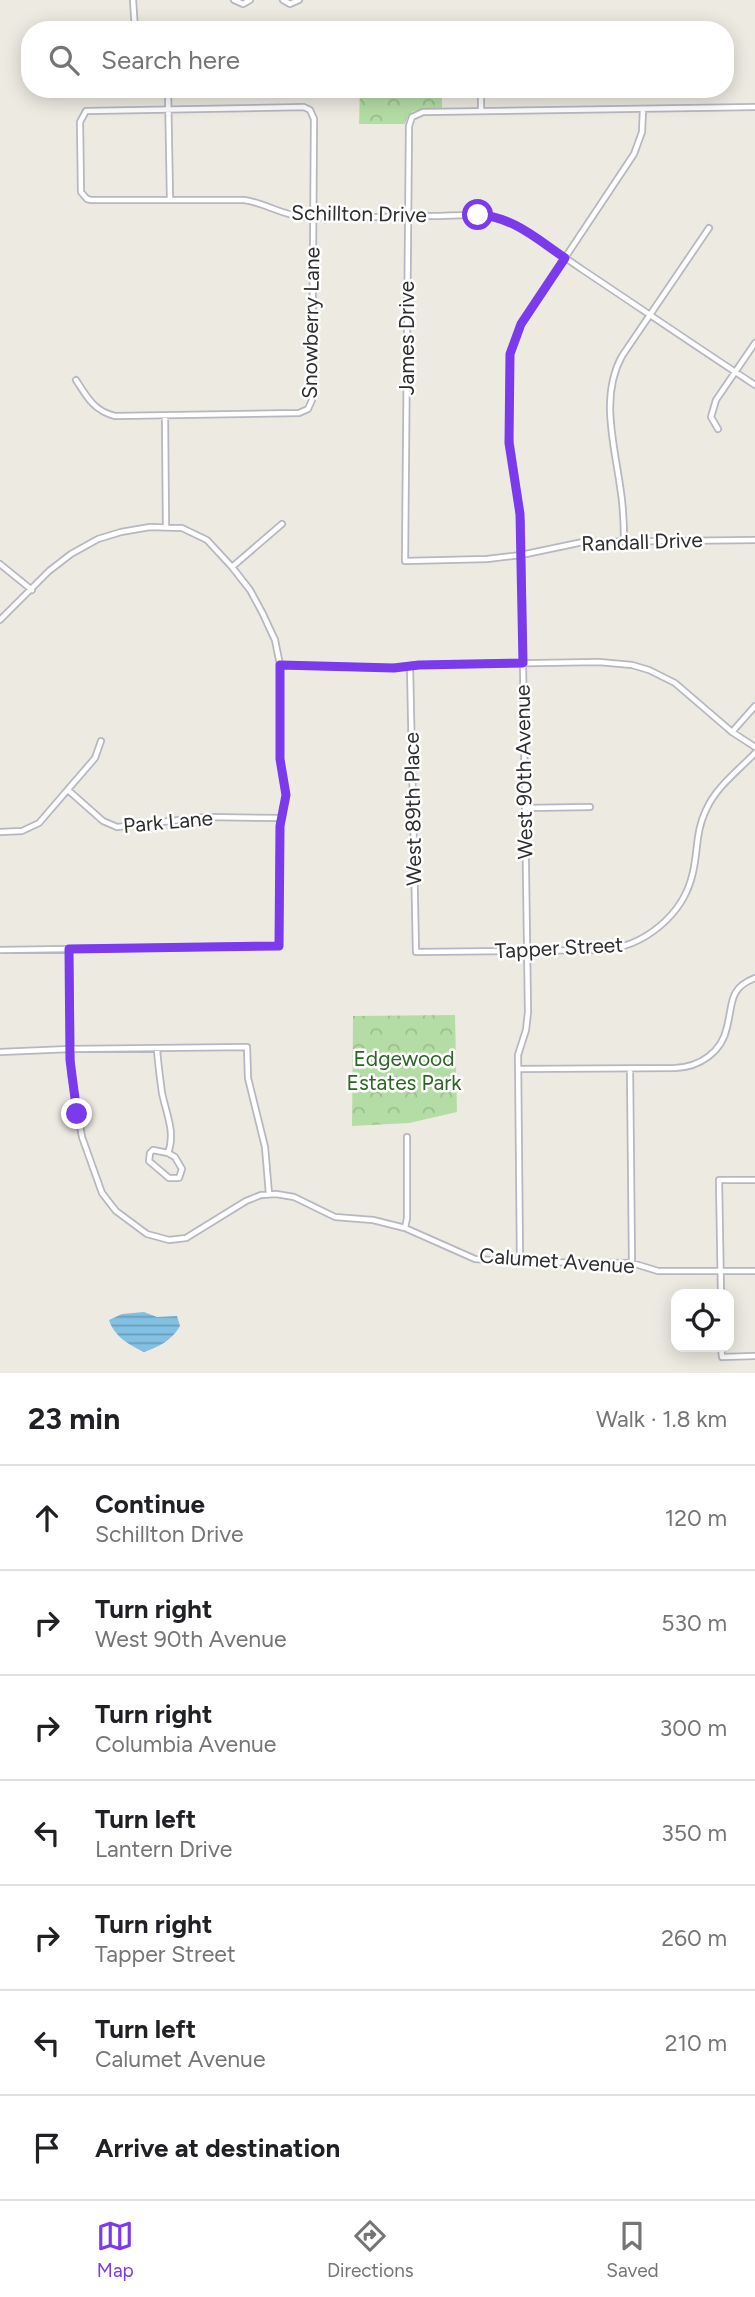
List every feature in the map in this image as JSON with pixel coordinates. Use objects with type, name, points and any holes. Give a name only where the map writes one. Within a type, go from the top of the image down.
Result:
[{"type":"street","points":[[133,0],[134,21]]},
{"type":"street","points":[[234,0],[243,4],[250,0]]},
{"type":"street","points":[[283,0],[290,4],[299,0]]},
{"type":"street","points":[[168,98],[170,200]]},
{"type":"street","points":[[481,98],[481,111],[755,107]]},
{"type":"street","name":"Snowberry Lane","points":[[165,416],[299,413],[309,410],[312,400],[314,119],[310,110],[304,107],[169,109]]},
{"type":"street","name":"Schillton Drive","points":[[169,109],[93,110],[83,113],[80,122],[80,187],[84,196],[91,200],[244,200],[258,202],[286,214],[313,217],[496,217],[513,224],[755,385]]},
{"type":"street","name":"West 90th Avenue","points":[[520,1262],[518,1069],[519,1049],[527,1018],[527,951],[520,514],[509,443],[510,354],[521,324],[634,154],[642,132],[643,109]]},
{"type":"street","name":"James Drive","points":[[405,561],[409,126],[412,117],[423,112],[481,111]]},
{"type":"street","points":[[624,541],[621,486],[612,442],[611,390],[620,360],[709,228]]},
{"type":"street","points":[[718,429],[711,417],[716,400],[755,343]]},
{"type":"street","points":[[76,380],[90,402],[105,414],[119,417],[165,416],[166,526]]},
{"type":"street","points":[[232,568],[282,524]]},
{"type":"street","points":[[0,620],[49,571],[71,554],[98,540],[138,528],[166,526],[182,528],[203,538],[250,590],[275,640],[280,665],[280,759],[286,795],[279,858],[279,946],[0,950]]},
{"type":"street","name":"Randall Drive","points":[[405,561],[521,555],[578,542],[755,540]]},
{"type":"street","points":[[0,564],[32,590]]},
{"type":"street","points":[[280,665],[389,668],[608,662],[649,670],[683,689],[732,732],[755,747]]},
{"type":"street","name":"West 89th Place","points":[[410,666],[416,952]]},
{"type":"street","points":[[732,732],[755,706]]},
{"type":"street","points":[[0,832],[22,831],[41,820],[95,758],[101,741]]},
{"type":"street","name":"Tapper Street","points":[[416,952],[616,949],[639,941],[653,932],[678,905],[689,885],[695,865],[699,827],[711,799],[755,753]]},
{"type":"street","name":"Park Lane","points":[[68,790],[99,818],[117,827],[206,817],[282,818]]},
{"type":"street","points":[[525,808],[590,807]]},
{"type":"street","points":[[0,1052],[70,1049],[247,1047],[248,1078],[265,1147],[269,1194],[246,1201],[186,1238],[162,1239],[140,1230],[108,1202],[97,1182],[85,1148],[77,1114],[70,1049],[69,949]]},
{"type":"street","points":[[518,1069],[685,1067],[707,1058],[718,1048],[725,1035],[733,995],[755,978]]},
{"type":"street","points":[[158,1049],[162,1095],[172,1132],[168,1153]]},
{"type":"street","points":[[631,1069],[632,1263]]},
{"type":"street","points":[[405,1228],[407,1137]]},
{"type":"street","points":[[153,1150],[168,1153],[175,1157],[182,1168],[179,1178],[169,1178],[149,1161],[153,1150]]},
{"type":"street","points":[[721,1289],[719,1180],[755,1180]]},
{"type":"street","name":"Calumet Avenue","points":[[269,1194],[294,1197],[335,1217],[373,1220],[405,1228],[475,1259],[632,1263],[658,1271],[755,1271]]},
{"type":"street","points":[[722,1352],[722,1357],[755,1356]]},
{"type":"green space","points":[[360,98],[442,98],[442,108],[413,111],[405,124],[359,124]]},
{"type":"green space","name":"Edgewood Estates Park","points":[[455,1015],[457,1112],[409,1123],[352,1126],[353,1016]]},
{"type":"water","points":[[144,1312],[157,1317],[177,1316],[180,1326],[165,1342],[144,1352],[114,1331],[109,1320],[122,1314]]},
{"type":"route","points":[[77,1114],[70,1060],[69,949],[279,946],[280,826],[286,795],[280,759],[280,665],[394,668],[523,663],[520,514],[509,443],[510,354],[521,324],[565,258],[508,221],[478,215]]}]
